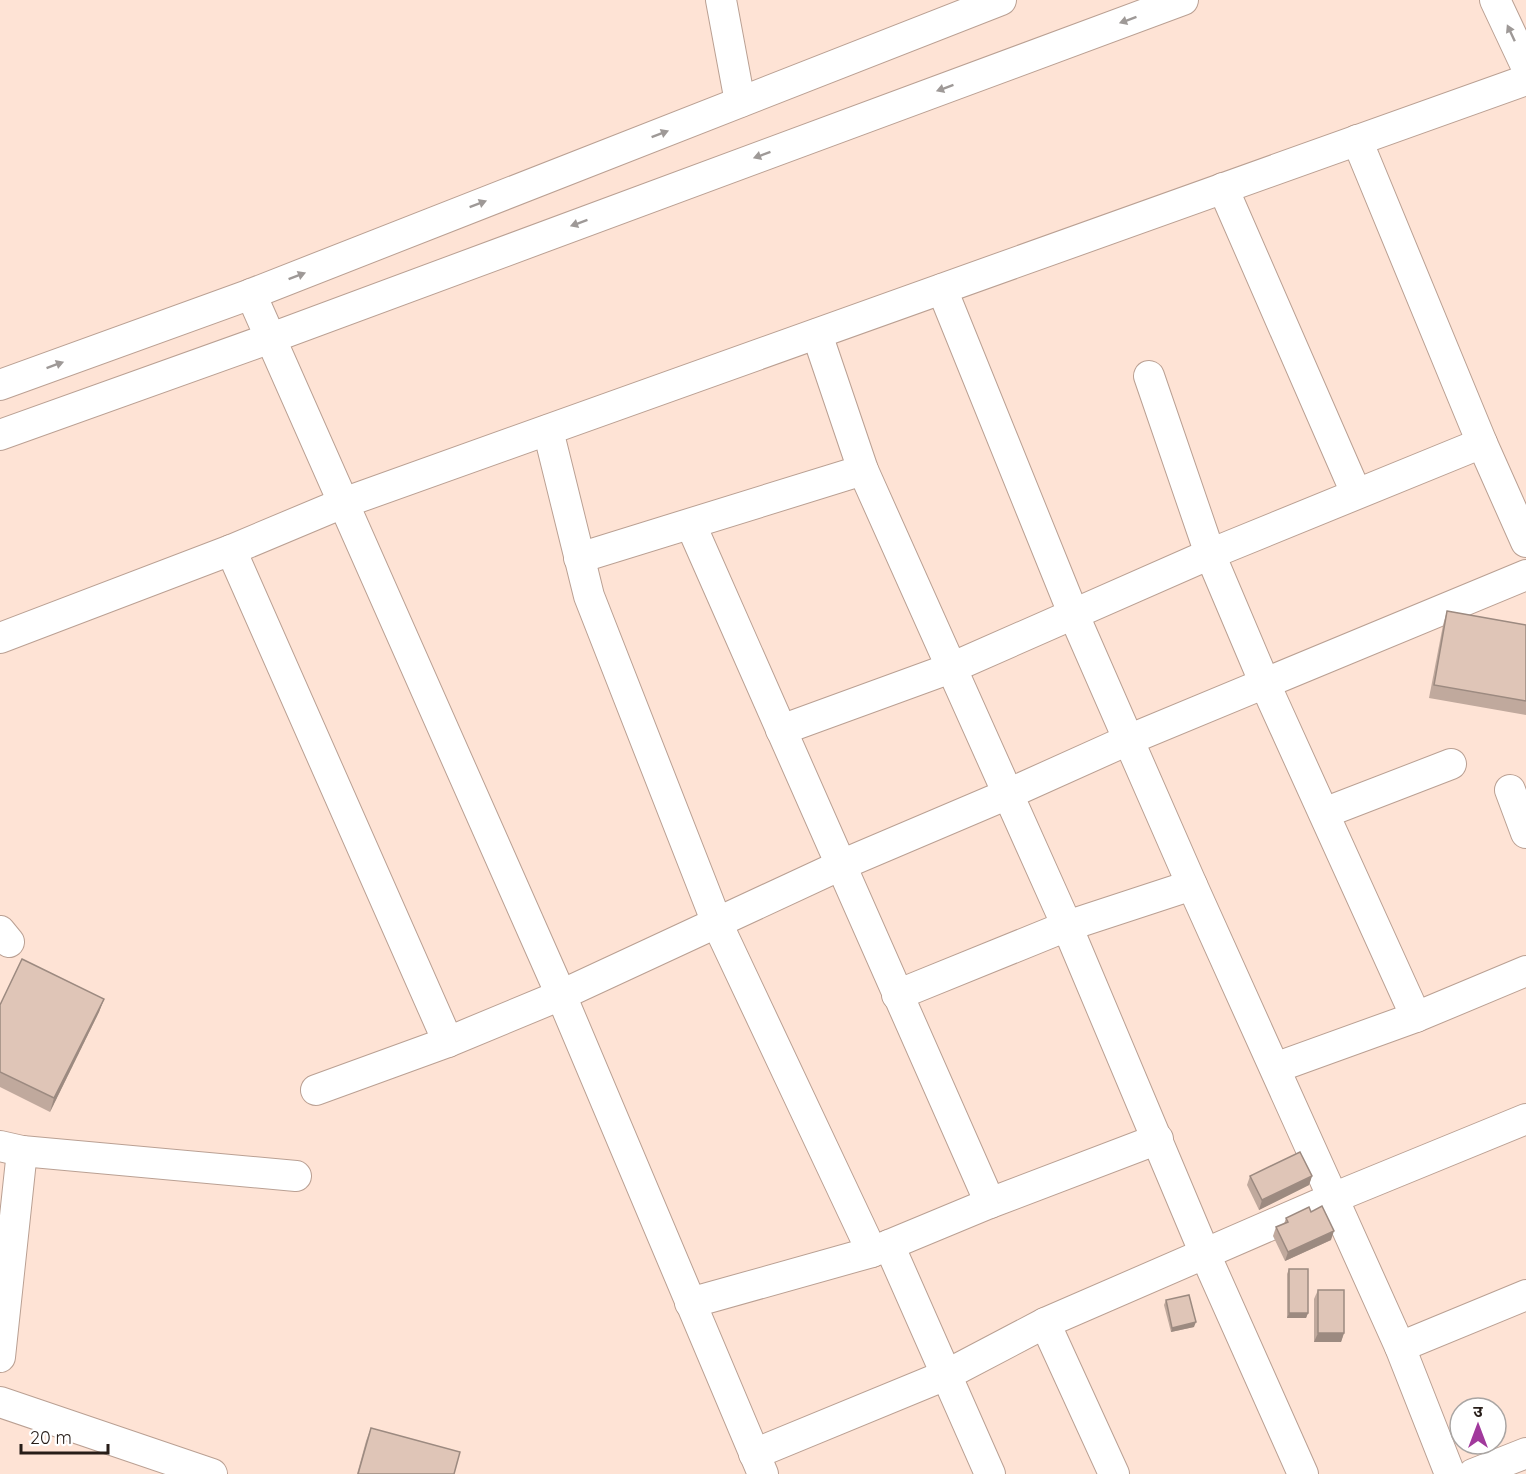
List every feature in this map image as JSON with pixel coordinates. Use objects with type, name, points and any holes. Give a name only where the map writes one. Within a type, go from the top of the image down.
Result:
[{"type":"street","points":[[721,0],[740,102]]},
{"type":"street","points":[[0,386],[251,294],[1001,0]]},
{"type":"street","points":[[0,435],[271,338],[1183,0]]},
{"type":"street","points":[[1495,0],[1526,66]]},
{"type":"street","points":[[0,638],[231,550],[344,503],[1526,80]]},
{"type":"street","points":[[1357,140],[1482,443],[1526,542]]},
{"type":"street","points":[[1223,188],[1356,493]]},
{"type":"street","points":[[942,289],[1073,613],[1192,885],[1400,1347],[1450,1474]]},
{"type":"street","points":[[251,294],[561,995],[758,1464],[946,1375],[1045,1323],[1333,1198],[1526,1119]]},
{"type":"street","points":[[817,334],[863,470],[1067,926],[1158,1138],[1204,1254],[1304,1474]]},
{"type":"street","points":[[1149,376],[1210,554],[1265,684],[1416,1017]]},
{"type":"street","points":[[548,430],[589,596],[717,923],[946,1375],[990,1474]]},
{"type":"street","points":[[781,730],[951,668],[1210,554],[1482,443]]},
{"type":"street","points":[[579,558],[863,470]]},
{"type":"street","points":[[691,525],[990,1203]]},
{"type":"street","points":[[231,550],[448,1042]]},
{"type":"street","points":[[316,1090],[448,1042],[561,995],[840,865],[1128,740],[1526,575]]},
{"type":"street","points":[[1324,813],[1451,764]]},
{"type":"street","points":[[1510,790],[1526,833]]},
{"type":"street","points":[[897,995],[1067,926],[1192,885]]},
{"type":"street","points":[[1275,1068],[1416,1017],[1526,971]]},
{"type":"street","points":[[690,1303],[881,1248],[1158,1138]]},
{"type":"street","points":[[0,1357],[11,1148],[297,1176]]},
{"type":"street","points":[[1400,1347],[1526,1295]]},
{"type":"street","points":[[1045,1323],[1114,1474]]},
{"type":"street","points":[[0,1402],[212,1474]]},
{"type":"street","points":[[1473,1474],[1526,1454]]},
{"type":"building","points":[[1447,611],[1526,625],[1526,701],[1434,685]]},
{"type":"building","points":[[22,959],[104,999],[54,1098],[0,1072],[0,1005]]},
{"type":"building","points":[[1300,1152],[1312,1176],[1262,1200],[1250,1176]]},
{"type":"building","points":[[1322,1206],[1334,1231],[1288,1252],[1276,1227],[1288,1222],[1286,1218],[1309,1207],[1311,1212]]},
{"type":"building","points":[[1289,1269],[1308,1269],[1308,1313],[1289,1313]]},
{"type":"building","points":[[1318,1290],[1344,1290],[1344,1333],[1318,1333]]},
{"type":"building","points":[[1189,1295],[1196,1322],[1172,1328],[1166,1300]]},
{"type":"building","points":[[371,1428],[460,1452],[454,1474],[358,1474]]}]
